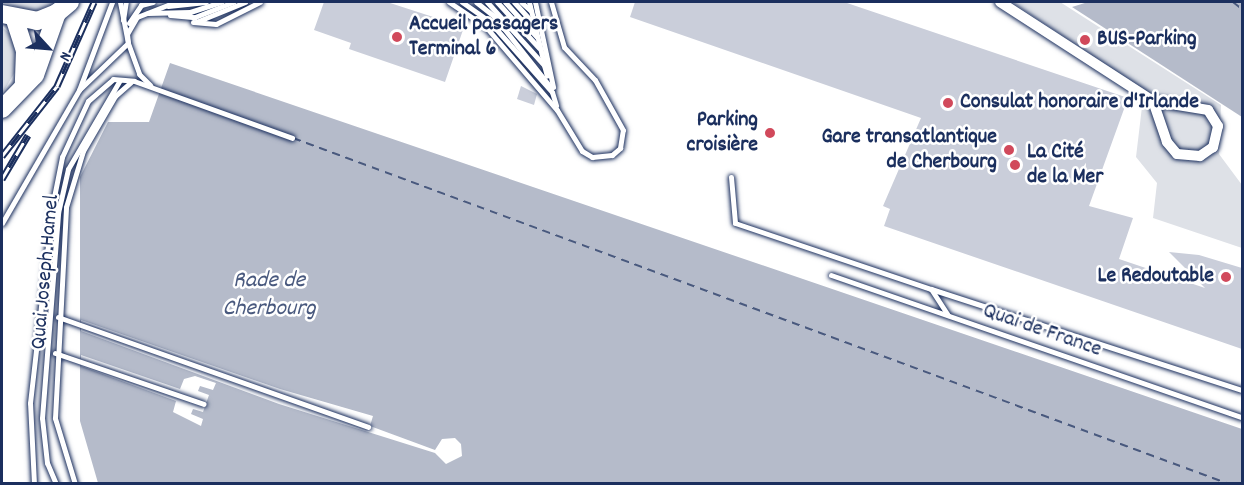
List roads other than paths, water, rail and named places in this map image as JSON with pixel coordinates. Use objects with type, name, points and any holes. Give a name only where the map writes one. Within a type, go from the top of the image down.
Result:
[{"type":"main road","points":[[8,16],[37,21],[63,7]]},
{"type":"main road","points":[[2,109],[24,86],[41,63],[63,7]]},
{"type":"main road","points":[[8,16],[25,50],[24,86]]},
{"type":"street","points":[[1000,2],[1153,101],[1208,110],[1218,126],[1213,147],[1200,156],[1177,154],[1167,142],[1153,101]]},
{"type":"lane","points":[[2,223],[79,90],[112,2]]},
{"type":"lane","points":[[120,2],[125,31]]},
{"type":"lane","points":[[125,31],[134,11],[175,2]]},
{"type":"lane","points":[[168,6],[189,2]]},
{"type":"lane","points":[[125,31],[153,5],[168,6],[206,2]]},
{"type":"lane","points":[[178,17],[195,17],[233,2]]},
{"type":"lane","points":[[143,14],[190,12],[245,2]]},
{"type":"lane","points":[[163,13],[209,26],[260,2]]},
{"type":"lane","points":[[449,2],[480,20],[557,110],[586,154],[606,157],[620,148],[623,130],[595,80],[564,47],[551,2]]},
{"type":"lane","points":[[462,2],[484,15],[552,92]]},
{"type":"lane","points":[[476,2],[547,78]]},
{"type":"lane","points":[[487,2],[544,65]]},
{"type":"lane","points":[[496,2],[541,49]]},
{"type":"lane","points":[[505,2],[538,38]]},
{"type":"lane","points":[[514,2],[535,25]]},
{"type":"lane","points":[[521,2],[532,13]]},
{"type":"lane","points":[[529,2],[557,110]]},
{"type":"lane","points":[[536,2],[557,110]]},
{"type":"lane","points":[[127,3],[123,20],[128,43],[139,74],[157,89]]},
{"type":"lane","points":[[193,22],[222,6]]},
{"type":"lane","points":[[79,90],[128,43]]},
{"type":"lane","points":[[34,483],[30,402],[58,171],[88,101],[103,84],[120,80],[134,81],[292,138]]},
{"type":"lane","points":[[56,483],[47,463],[42,418],[58,213],[68,169],[120,80]]},
{"type":"lane","name":"Quai Joseph Hamel","points":[[75,483],[55,418],[55,353],[66,207],[75,169],[115,96],[134,81]]},
{"type":"lane","points":[[731,177],[735,223],[1242,390]]},
{"type":"lane","name":"Quai de France","points":[[831,275],[1242,417]]},
{"type":"lane","points":[[931,289],[948,316]]},
{"type":"lane","points":[[58,317],[368,427]]},
{"type":"lane","points":[[55,353],[204,404]]},
{"type":"water","points":[[1088,2],[1242,2],[1242,117],[1072,7]]},
{"type":"water","name":"Rade de Cherbourg","points":[[170,63],[1242,429],[1242,483],[98,483],[80,421],[80,177],[108,122],[149,122]]},
{"type":"railway","points":[[2,156],[57,86],[94,2]]},
{"type":"railway","points":[[2,179],[28,135]]},
{"type":"place","name":"Accueil passagers Terminal 6","points":[[397,37]]},
{"type":"place","name":"BUS-Parking","points":[[1085,40]]},
{"type":"place","name":"Consulat honoraire d'Irlande","points":[[948,103]]},
{"type":"place","name":"Parking croisière","points":[[770,133]]},
{"type":"place","name":"Gare transatlantique de Cherbourg","points":[[1009,150]]},
{"type":"place","name":"La Cité de la Mer","points":[[1015,165]]},
{"type":"place","name":"Le Redoutable","points":[[1226,277]]}]
